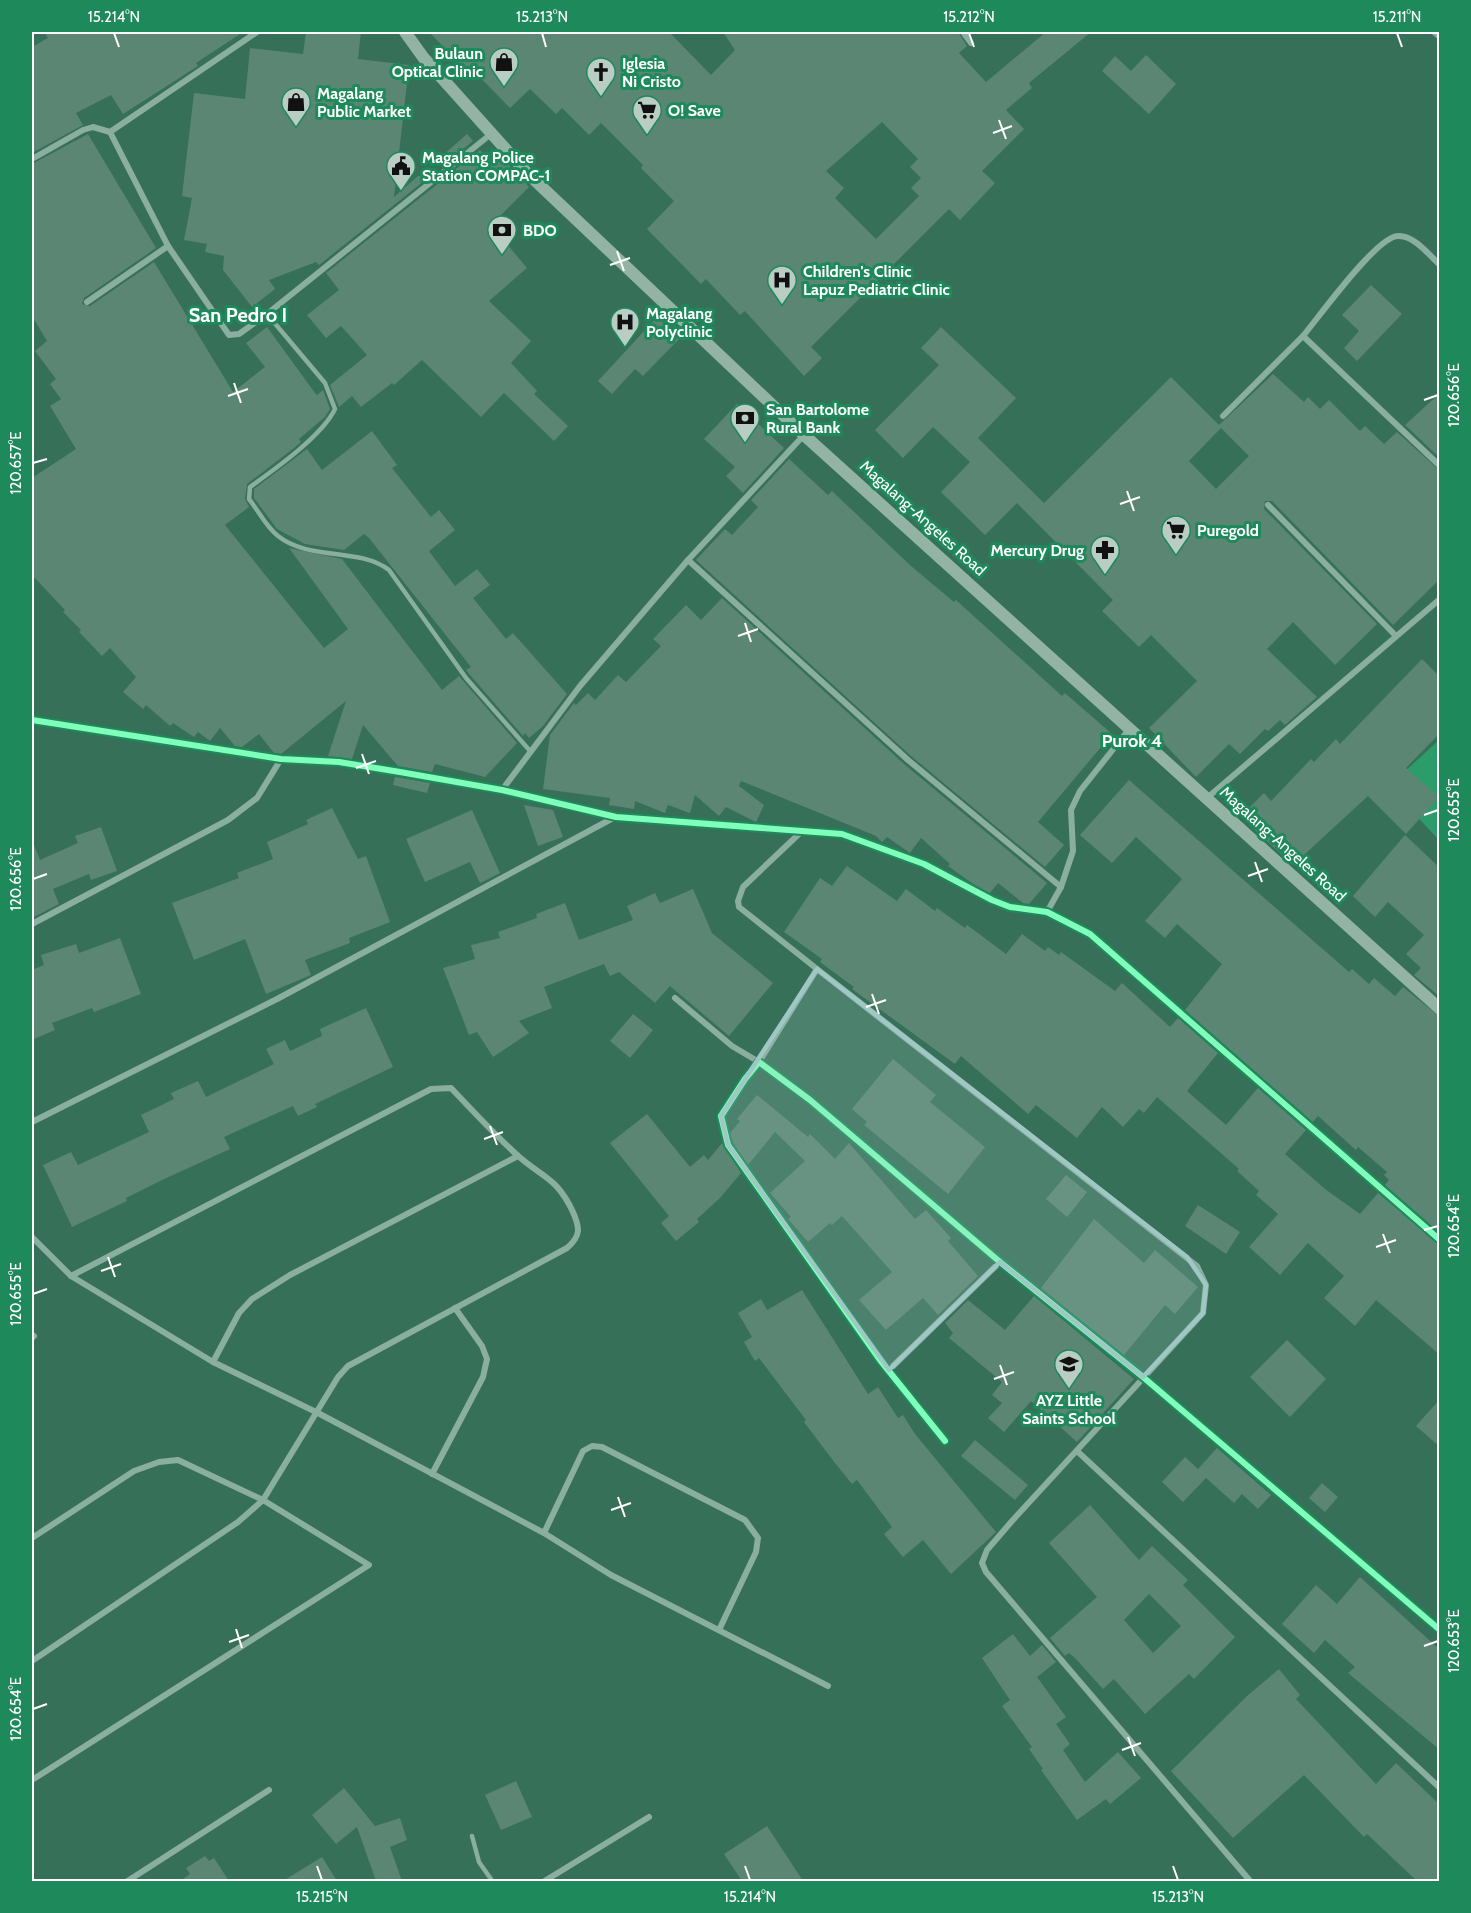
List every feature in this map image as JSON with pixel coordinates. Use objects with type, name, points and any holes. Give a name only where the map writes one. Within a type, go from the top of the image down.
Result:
[{"type":"main road","name":"Magalang-Angeles Road","points":[[405,32],[423,57],[527,173],[804,435],[1440,1008]]},
{"type":"street","points":[[110,132],[257,32]]},
{"type":"street","points":[[963,32],[971,43]]},
{"type":"street","points":[[1434,32],[1440,37]]},
{"type":"street","points":[[32,159],[83,130],[93,127],[110,132],[168,246],[229,335],[239,334],[267,314],[491,134]]},
{"type":"street","points":[[1223,416],[1303,336],[1369,255],[1388,239],[1400,236],[1413,240],[1440,265]]},
{"type":"street","points":[[87,302],[168,246]]},
{"type":"street","points":[[1303,336],[1440,466]]},
{"type":"street","points":[[502,790],[580,686],[688,560],[804,435]]},
{"type":"street","points":[[1268,505],[1395,635]]},
{"type":"street","points":[[688,560],[908,760],[1061,886]]},
{"type":"street","points":[[1207,798],[1440,598]]},
{"type":"street","points":[[32,720],[281,759],[339,762],[502,790],[616,817],[709,822],[842,834],[869,843],[924,864],[992,900],[1010,907],[1047,912],[1090,934],[1440,1240]]},
{"type":"street","points":[[1047,912],[1061,886],[1073,851],[1071,810],[1080,790],[1130,728]]},
{"type":"street","points":[[32,924],[228,820],[257,798],[281,759]]},
{"type":"street","points":[[32,1122],[279,998],[616,817]]},
{"type":"street","points":[[801,832],[743,887],[738,901],[740,907],[749,917],[1197,1266],[1206,1285],[1203,1313],[987,1550],[982,1563],[993,1581],[1251,1881]]},
{"type":"street","points":[[817,969],[759,1062],[745,1078],[721,1116],[728,1145],[889,1370],[945,1441]]},
{"type":"street","points":[[675,998],[732,1046],[759,1062],[810,1100],[1000,1262],[1143,1377],[1440,1630]]},
{"type":"street","points":[[32,1661],[238,1522],[263,1500],[338,1377],[348,1366],[577,1240],[580,1229],[563,1191],[541,1171],[518,1156],[451,1088],[431,1089],[70,1276]]},
{"type":"street","points":[[213,1362],[239,1313],[252,1299],[290,1275],[518,1156]]},
{"type":"street","points":[[32,1237],[70,1276],[213,1362],[318,1413],[544,1533],[611,1575],[828,1686]]},
{"type":"street","points":[[889,1370],[1000,1262]]},
{"type":"street","points":[[432,1474],[483,1377],[487,1359],[482,1346],[455,1308]]},
{"type":"street","points":[[544,1533],[582,1451],[592,1446],[602,1447],[745,1520],[758,1538],[756,1552],[719,1630]]},
{"type":"street","points":[[1077,1450],[1440,1788]]},
{"type":"street","points":[[32,1538],[134,1471],[159,1462],[178,1460],[263,1500],[369,1565],[32,1780]]},
{"type":"street","points":[[126,1881],[269,1790]]},
{"type":"street","points":[[543,1881],[649,1817]]},
{"type":"lane","points":[[267,314],[325,383],[335,409],[331,418],[294,453],[250,487],[249,499],[275,535],[285,541],[379,563],[389,570],[466,678],[531,752]]},
{"type":"lane","points":[[472,1836],[479,1862],[493,1881]]},
{"type":"highlighted area","points":[[817,969],[1187,1257],[1206,1285],[1203,1313],[1143,1377],[1000,1262],[889,1370],[728,1145],[721,1116]]},
{"type":"green space","points":[[1439,740],[1439,840],[1393,791],[1403,773]]},
{"type":"building","points":[[44,32],[243,32],[196,63],[198,66],[123,114],[111,95],[76,113],[83,125],[32,153],[32,47],[48,38]]},
{"type":"building","name":"Magalang Public Market","points":[[306,32],[361,32],[358,59],[409,65],[394,197],[418,176],[429,177],[319,265],[316,262],[269,280],[275,289],[252,307],[223,270],[224,256],[205,252],[207,244],[184,240],[192,198],[182,196],[194,93],[245,99],[250,48],[303,54]]},
{"type":"building","points":[[429,32],[669,32],[711,75],[735,50],[723,32],[958,32],[967,46],[959,53],[986,82],[1046,32],[1091,32],[1029,83],[1032,88],[1006,110],[1024,129],[982,171],[995,183],[960,220],[949,209],[811,347],[822,358],[804,376],[745,311],[740,315],[706,279],[701,284],[647,229],[674,201],[641,168],[643,165],[601,123],[589,135],[562,108],[556,114],[530,89],[510,108],[474,71],[471,75]],"holes":[[[882,122],[918,159],[910,167],[921,178],[911,188],[919,196],[876,239],[835,198],[844,188],[826,171]]]},
{"type":"building","points":[[1146,55],[1176,84],[1149,114],[1102,71],[1115,56],[1131,71]]},
{"type":"building","points":[[88,134],[156,248],[84,298],[82,304],[90,306],[154,262],[233,392],[265,367],[246,343],[267,327],[315,393],[317,395],[323,390],[330,409],[325,417],[299,439],[301,442],[247,484],[245,499],[249,507],[225,525],[324,648],[348,629],[289,548],[342,559],[442,690],[459,676],[517,743],[485,777],[435,764],[432,772],[398,766],[363,725],[352,759],[328,756],[346,701],[281,754],[274,753],[259,734],[242,747],[235,746],[220,728],[210,741],[198,732],[194,737],[173,723],[170,726],[146,705],[143,709],[123,692],[136,677],[110,648],[102,656],[79,632],[81,630],[63,612],[65,610],[32,575],[32,478],[76,449],[50,406],[61,399],[50,384],[56,379],[35,351],[47,341],[32,316],[32,164]]},
{"type":"building","points":[[467,134],[473,141],[446,163],[441,157]]},
{"type":"building","points":[[480,150],[489,160],[497,152],[529,187],[497,219],[513,237],[506,243],[527,268],[489,301],[531,341],[511,363],[537,391],[534,394],[568,426],[554,441],[504,393],[481,417],[422,360],[394,385],[392,383],[361,407],[352,396],[339,407],[330,385],[367,355],[341,326],[326,338],[307,315],[339,290],[326,273],[445,178],[459,178],[453,171]]},
{"type":"building","points":[[1371,285],[1402,314],[1357,361],[1344,348],[1359,331],[1342,315]]},
{"type":"building","points":[[657,317],[680,338],[643,376],[635,369],[612,394],[598,381]]},
{"type":"building","points":[[941,327],[1016,398],[978,438],[1044,503],[1171,377],[1219,425],[1273,374],[1304,402],[1308,397],[1320,409],[1329,400],[1360,431],[1365,426],[1384,444],[1397,432],[1440,471],[1440,579],[1393,625],[1272,501],[1265,501],[1264,509],[1377,624],[1335,665],[1293,622],[1267,649],[1317,697],[1285,725],[1280,720],[1268,731],[1265,729],[1240,754],[1229,744],[1196,777],[1149,728],[1197,681],[1151,635],[1139,647],[1102,611],[1113,600],[1017,503],[985,535],[941,492],[970,462],[933,427],[903,458],[875,430],[939,365],[921,348]],"holes":[[[1221,428],[1249,456],[1216,489],[1189,461]]]},
{"type":"building","points":[[1440,393],[1440,458],[1405,425]]},
{"type":"building","name":"San Bartolome Rural Bank","points":[[737,404],[784,448],[743,493],[726,476],[735,467],[704,439]]},
{"type":"building","points":[[372,431],[397,465],[392,468],[431,517],[439,510],[455,530],[429,551],[455,586],[477,569],[490,585],[473,598],[506,639],[513,633],[567,694],[543,726],[529,738],[525,733],[523,736],[466,670],[471,667],[369,538],[364,534],[344,550],[305,544],[277,529],[254,498],[254,489],[307,449],[322,470]]},
{"type":"building","points":[[789,459],[828,495],[832,491],[911,566],[954,602],[956,600],[1062,696],[1065,693],[1112,734],[1038,822],[1064,845],[1045,867],[911,756],[696,560],[725,529],[732,535],[758,507],[751,500]]},
{"type":"building","points":[[722,598],[904,764],[1047,883],[1029,904],[1023,903],[998,883],[990,893],[973,884],[948,866],[950,864],[921,838],[910,853],[887,837],[882,842],[876,836],[741,781],[739,786],[764,805],[756,822],[726,807],[719,816],[695,795],[690,813],[668,805],[665,813],[635,801],[634,809],[609,805],[610,798],[543,789],[550,735],[574,703],[576,705],[588,693],[595,700],[618,675],[626,682],[661,646],[653,639],[686,605],[701,620]]},
{"type":"building","points":[[1422,659],[1440,677],[1440,733],[1406,768],[1439,797],[1406,834],[1368,796],[1293,865],[1249,825],[1255,818],[1247,810],[1264,793],[1271,801],[1311,759],[1314,762],[1336,739],[1340,744]]},
{"type":"building","points":[[395,777],[430,783],[427,793],[393,785]]},
{"type":"building","points":[[1129,780],[1349,972],[1352,969],[1369,984],[1374,978],[1395,996],[1403,987],[1440,1017],[1440,1233],[1385,1185],[1389,1180],[1384,1175],[1387,1172],[1358,1147],[1356,1150],[1318,1116],[1313,1122],[1185,1010],[1222,964],[1177,924],[1165,938],[1145,921],[1182,879],[1136,837],[1112,863],[1080,835]]},
{"type":"building","points":[[524,805],[553,810],[563,837],[538,846]]},
{"type":"building","points":[[332,808],[358,859],[366,856],[390,922],[349,938],[350,943],[305,960],[311,975],[266,994],[245,939],[194,960],[172,903],[239,878],[237,873],[273,859],[267,842],[308,824],[306,820]]},
{"type":"building","points":[[472,810],[500,873],[480,883],[470,862],[425,882],[406,839]]},
{"type":"building","points":[[101,827],[117,871],[91,880],[89,874],[53,889],[59,904],[32,918],[32,840],[40,860],[78,843],[75,836]]},
{"type":"building","points":[[1405,835],[1440,868],[1440,997],[1414,975],[1421,968],[1406,954],[1424,935],[1388,902],[1375,917],[1353,896]]},
{"type":"building","points":[[847,866],[897,901],[906,889],[935,911],[937,908],[965,928],[967,925],[1006,954],[1022,934],[1045,951],[1048,947],[1059,955],[1061,952],[1115,991],[1122,983],[1170,1027],[1178,1018],[1218,1053],[1187,1091],[1226,1125],[1258,1088],[1306,1130],[1285,1154],[1325,1189],[1360,1214],[1378,1193],[1440,1245],[1440,1355],[1376,1300],[1355,1326],[1324,1298],[1344,1276],[1308,1243],[1280,1275],[1249,1247],[1278,1214],[1256,1195],[1259,1191],[1237,1171],[1239,1169],[1157,1097],[1144,1113],[1139,1109],[1123,1127],[1102,1107],[1077,1138],[1036,1105],[1028,1114],[961,1056],[955,1064],[852,989],[854,987],[820,962],[822,959],[784,932],[820,878],[832,886]]},
{"type":"building","points":[[693,889],[712,933],[773,983],[729,1036],[670,986],[655,1003],[619,972],[610,976],[604,964],[544,987],[552,1008],[519,1021],[529,1033],[493,1057],[477,1032],[469,1035],[443,968],[475,959],[471,945],[500,938],[498,932],[537,918],[536,914],[565,903],[579,940],[633,920],[627,906],[655,893],[660,903]]},
{"type":"building","points":[[120,938],[141,994],[94,1012],[92,1008],[52,1023],[55,1030],[32,1040],[32,970],[44,965],[41,955],[76,944],[79,953]]},
{"type":"building","points":[[366,1008],[393,1067],[315,1104],[317,1107],[298,1116],[293,1106],[224,1137],[230,1149],[162,1180],[126,1198],[127,1201],[72,1227],[43,1165],[71,1152],[78,1165],[149,1132],[141,1115],[174,1099],[171,1093],[198,1081],[206,1097],[274,1064],[266,1049],[285,1040],[290,1051],[322,1036],[320,1029]]},
{"type":"building","points":[[633,1014],[653,1030],[630,1058],[610,1041]]},
{"type":"building","points":[[893,1059],[936,1095],[930,1102],[985,1147],[948,1194],[864,1125],[867,1122],[852,1109]]},
{"type":"building","points":[[757,1095],[808,1137],[810,1134],[835,1159],[849,1143],[915,1219],[926,1210],[951,1238],[948,1241],[978,1276],[938,1315],[923,1298],[886,1330],[859,1300],[892,1272],[842,1216],[808,1242],[788,1219],[791,1217],[770,1193],[805,1161],[775,1132],[748,1165],[733,1143],[730,1133],[740,1121],[737,1119]]},
{"type":"building","points":[[647,1114],[690,1167],[704,1155],[708,1160],[722,1143],[741,1173],[720,1198],[697,1219],[699,1222],[676,1241],[661,1223],[669,1216],[610,1143]]},
{"type":"building","points":[[1066,1175],[1087,1192],[1067,1217],[1046,1199]]},
{"type":"building","points":[[1198,1205],[1240,1232],[1226,1254],[1185,1226]]},
{"type":"building","points":[[1094,1219],[1144,1263],[1155,1250],[1198,1287],[1175,1314],[1165,1305],[1124,1355],[1041,1288]]},
{"type":"building","points":[[802,1290],[868,1394],[878,1387],[898,1418],[903,1415],[915,1434],[996,1532],[951,1574],[923,1540],[903,1557],[884,1534],[892,1527],[857,1480],[852,1484],[835,1463],[804,1422],[806,1420],[759,1358],[755,1361],[744,1342],[752,1337],[738,1313],[761,1299],[767,1310]]},
{"type":"building","points":[[1034,1296],[1134,1379],[1077,1442],[1031,1401],[1004,1432],[988,1418],[1002,1403],[992,1395],[1002,1382],[949,1338],[953,1333],[945,1323],[968,1300],[1005,1330]]},
{"type":"building","points":[[1287,1340],[1326,1379],[1290,1417],[1250,1377]]},
{"type":"building","points":[[1440,1399],[1440,1447],[1416,1426]]},
{"type":"building","points":[[975,1440],[1028,1485],[1015,1500],[961,1456]]},
{"type":"building","points":[[1217,1448],[1271,1495],[1258,1509],[1242,1494],[1234,1503],[1206,1478],[1183,1502],[1162,1482],[1185,1457],[1198,1469]]},
{"type":"building","points":[[1322,1483],[1338,1497],[1325,1512],[1309,1498]]},
{"type":"building","points":[[1090,1505],[1139,1560],[1152,1546],[1188,1580],[1183,1585],[1235,1637],[1194,1679],[1189,1674],[1145,1714],[1114,1679],[1103,1689],[1075,1658],[1069,1653],[1065,1656],[1050,1638],[1097,1597],[1049,1543]],"holes":[[[1149,1594],[1181,1626],[1153,1653],[1124,1620]]]},
{"type":"building","points":[[1360,1577],[1440,1650],[1440,1750],[1348,1673],[1355,1667],[1325,1640],[1314,1653],[1282,1624],[1316,1585],[1337,1604]]},
{"type":"building","points":[[1013,1634],[1030,1656],[1042,1645],[1056,1662],[1037,1677],[1066,1717],[1056,1724],[1070,1744],[1063,1750],[1085,1782],[1118,1752],[1141,1778],[1110,1804],[1106,1799],[1077,1820],[1041,1770],[1043,1769],[1029,1749],[1032,1747],[1002,1706],[1010,1700],[982,1658]]},
{"type":"building","points":[[1279,1669],[1300,1695],[1296,1699],[1376,1784],[1396,1763],[1440,1805],[1440,1881],[1417,1881],[1367,1834],[1364,1837],[1304,1775],[1233,1838],[1171,1771],[1247,1696]]},
{"type":"building","points":[[516,1781],[532,1817],[501,1830],[485,1795]]},
{"type":"building","points":[[344,1788],[375,1826],[400,1818],[407,1840],[390,1847],[402,1881],[376,1881],[357,1827],[336,1844],[312,1815]]},
{"type":"building","points":[[767,1826],[803,1881],[742,1881],[724,1854]]},
{"type":"building","points":[[205,1856],[209,1861],[214,1858],[229,1881],[180,1881],[190,1874],[186,1868]]},
{"type":"building","points":[[322,1857],[337,1881],[283,1881]]},
{"type":"cycle path","points":[[32,720],[281,759],[339,762],[400,772],[502,790],[616,817],[842,834],[924,864],[992,900],[1010,907],[1047,912],[1090,934],[1440,1240]]},
{"type":"cycle path","points":[[945,1441],[880,1360],[728,1145],[721,1116],[759,1062],[810,1100],[1000,1262],[1143,1377],[1440,1630]]},
{"type":"place","name":"Bulaun Optical Clinic","points":[[504,88]]},
{"type":"place","name":"Iglesia Ni Cristo","points":[[601,98]]},
{"type":"place","name":"Magalang Public Market","points":[[296,128]]},
{"type":"place","name":"O! Save","points":[[647,136]]},
{"type":"place","name":"Magalang Police Station COMPAC-1","points":[[401,192]]},
{"type":"place","name":"BDO","points":[[502,256]]},
{"type":"place","name":"Children's Clinic Lapuz Pediatric Clinic","points":[[782,306]]},
{"type":"place","name":"Magalang Polyclinic","points":[[625,348]]},
{"type":"place","name":"San Bartolome Rural Bank","points":[[745,444]]},
{"type":"place","name":"Puregold","points":[[1176,556]]},
{"type":"place","name":"Mercury Drug","points":[[1105,576]]},
{"type":"place","name":"AYZ Little Saints School","points":[[1069,1390]]},
{"type":"district","name":"San Pedro I","points":[[238,315]]},
{"type":"district","name":"Purok 4","points":[[1132,741]]}]
